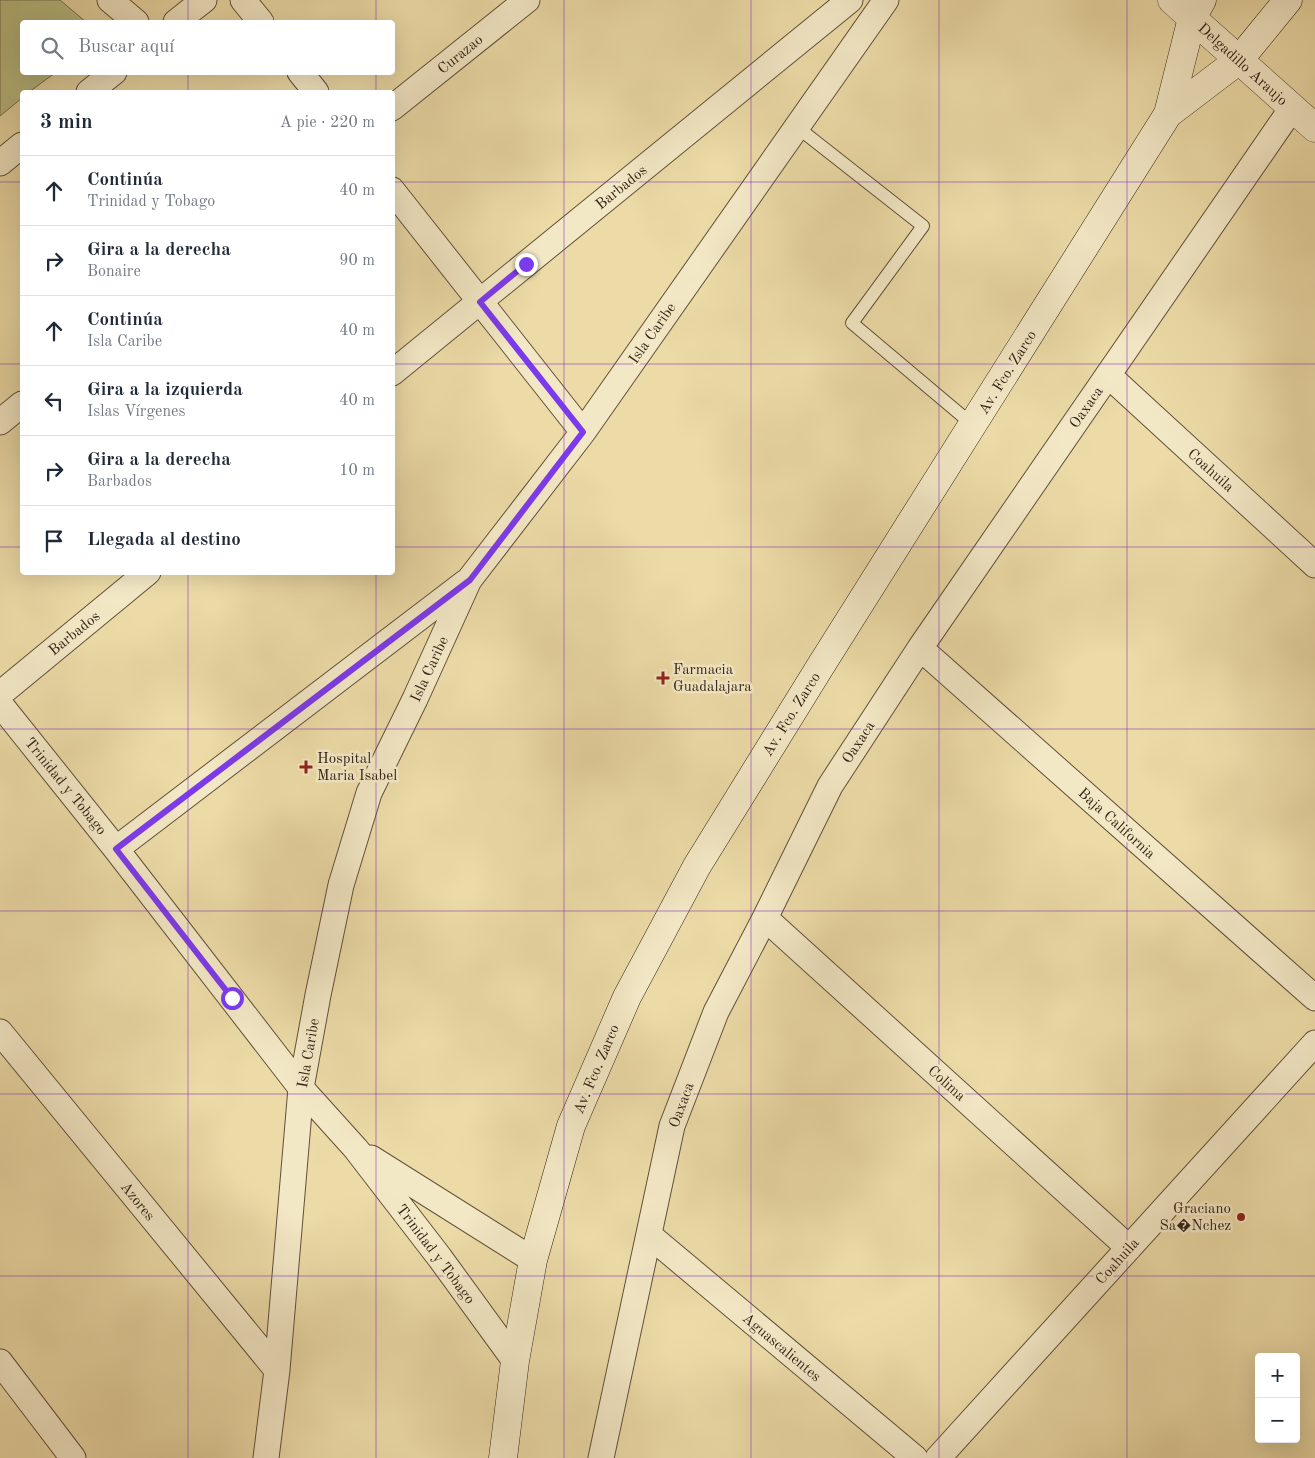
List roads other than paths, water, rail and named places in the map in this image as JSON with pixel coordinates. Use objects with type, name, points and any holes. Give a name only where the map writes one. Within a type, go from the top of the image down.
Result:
[{"type":"main road","points":[[1168,114],[1238,60],[1288,0]]},
{"type":"main road","points":[[1168,114],[1189,6]]},
{"type":"main road","name":"Delgadillo Araujo","points":[[1189,6],[1238,60],[1315,128]]},
{"type":"main road","name":"Av. Fco. Zarco","points":[[502,1458],[515,1361],[533,1260],[571,1126],[627,997],[697,866],[1168,114]]},
{"type":"street","points":[[110,0],[134,20]]},
{"type":"street","points":[[179,20],[204,0]]},
{"type":"street","points":[[243,0],[259,20]]},
{"type":"street","name":"Curazao","points":[[395,106],[527,0]]},
{"type":"street","name":"Barbados","points":[[395,371],[850,0]]},
{"type":"street","name":"Isla Caribe","points":[[266,1458],[276,1370],[301,1088],[341,886],[369,793],[470,580],[583,432],[886,0]]},
{"type":"street","points":[[92,90],[110,75]]},
{"type":"street","points":[[302,75],[314,90]]},
{"type":"street","name":"Oaxaca","points":[[601,1458],[672,1126],[716,1012],[830,786],[920,648],[1292,108]]},
{"type":"street","points":[[0,163],[20,147]]},
{"type":"street","points":[[395,194],[583,432]]},
{"type":"street","name":"Coahuila","points":[[1108,376],[1315,565]]},
{"type":"street","points":[[0,422],[20,406]]},
{"type":"street","name":"Barbados","points":[[0,694],[144,575]]},
{"type":"street","points":[[116,849],[470,580]]},
{"type":"street","name":"Baja California","points":[[920,648],[1315,998]]},
{"type":"street","name":"Trinidad y Tobago","points":[[0,704],[116,849],[301,1088],[356,1149],[440,1258],[515,1361]]},
{"type":"street","name":"Colima","points":[[765,918],[1129,1248]]},
{"type":"street","name":"Azores","points":[[0,1032],[276,1370]]},
{"type":"street","name":"Coahuila","points":[[938,1458],[1315,1043]]},
{"type":"street","name":"Trinidad y Tobago","points":[[356,1149],[533,1260]]},
{"type":"street","name":"Aguascalientes","points":[[649,1235],[915,1458]]},
{"type":"street","points":[[0,1362],[72,1458]]},
{"type":"lane","points":[[797,127],[923,226],[852,323],[973,425]]},
{"type":"place","name":"Farmacia Guadalajara","points":[[663,678]]},
{"type":"place","name":"Hospital Maria Isabel","points":[[306,767]]},
{"type":"place","name":"Graciano Sa�Nchez","points":[[1241,1217]]}]
